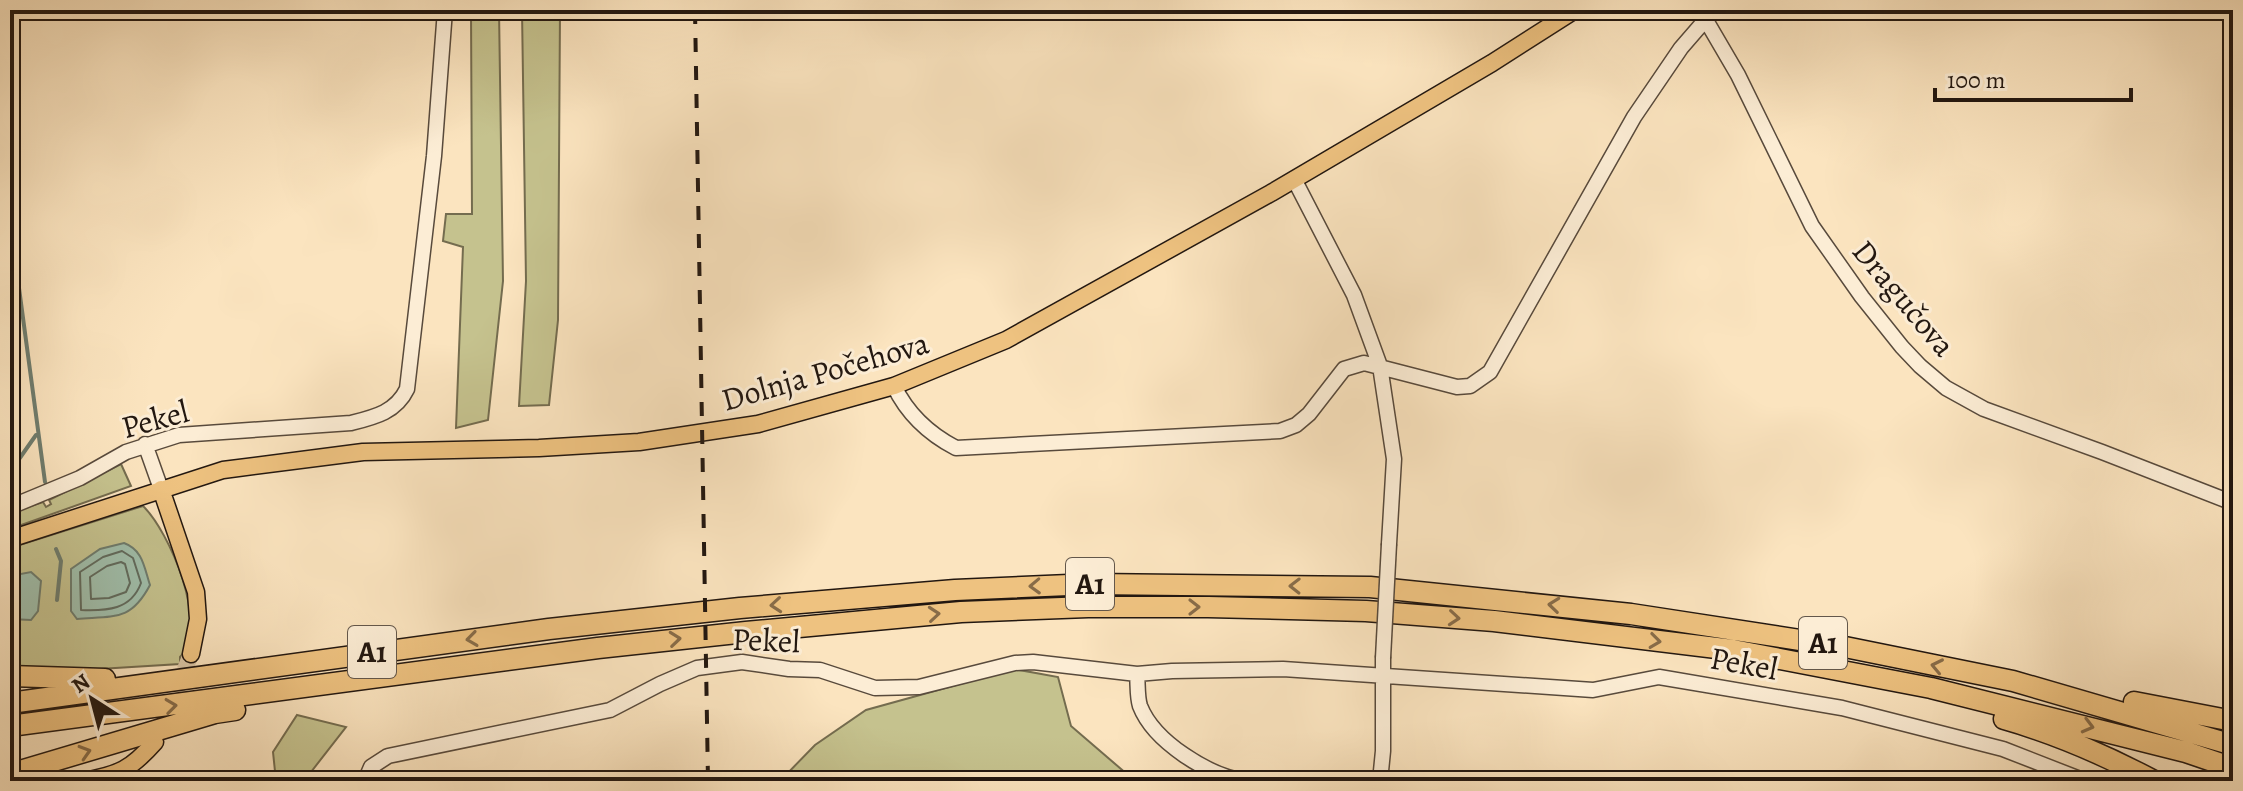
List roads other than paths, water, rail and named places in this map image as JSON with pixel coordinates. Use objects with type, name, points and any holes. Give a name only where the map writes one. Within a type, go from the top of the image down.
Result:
[{"type":"highway","name":"A1","points":[[10,703],[549,629],[740,608],[955,590],[1092,584],[1370,587],[1600,610],[1737,628],[1845,647],[2013,681],[2233,745]]},
{"type":"highway","name":"A1","points":[[10,726],[598,648],[961,612],[1088,607],[1208,607],[1366,611],[1494,621],[1733,650],[1931,688],[2186,752],[2233,768]]},
{"type":"highway","points":[[10,676],[100,680],[176,671],[196,676]]},
{"type":"highway","points":[[2013,681],[2039,678],[2128,701],[2233,721]]},
{"type":"highway","points":[[10,774],[215,713],[278,704],[306,688]]},
{"type":"highway","points":[[1931,688],[1955,704],[2050,732],[2109,757],[2154,781]]},
{"type":"main road","name":"Dolnja Počehova","points":[[10,539],[223,470],[363,452],[639,442],[796,415],[894,386],[1006,340],[1294,179],[1492,63],[1575,10]]},
{"type":"main road","points":[[161,489],[196,592],[198,619],[191,654]]},
{"type":"main road","points":[[83,781],[119,773],[135,764],[155,742]]},
{"type":"street","name":"Pekel","points":[[10,507],[80,478],[145,444],[179,435],[351,423],[372,418],[399,404],[407,389],[434,156],[445,10]]},
{"type":"street","points":[[894,386],[901,402],[917,420],[939,439],[956,448],[1280,431],[1296,425],[1309,414],[1344,369],[1364,363],[1457,387],[1470,386],[1490,372],[1634,117],[1704,14]]},
{"type":"street","name":"Dragučova","points":[[1704,14],[1812,226],[1862,297],[1920,366],[1946,388],[1984,409],[2233,503]]},
{"type":"street","points":[[1294,179],[1354,295],[1380,366],[1394,459],[1380,781]]},
{"type":"street","points":[[145,444],[161,489]]},
{"type":"street","name":"Pekel","points":[[365,781],[371,767],[388,756],[610,710],[697,668],[742,662],[820,670],[875,688],[919,687],[1024,662],[1137,674],[1283,669],[1593,690],[1659,677],[1857,712],[2003,749],[2085,781]]},
{"type":"street","points":[[1137,674],[1140,706],[1163,738],[1199,765],[1228,779],[1245,781]]},
{"type":"water","points":[[124,543],[135,550],[144,566],[150,585],[143,597],[129,611],[121,614],[77,619],[71,611],[71,569],[100,549]]},
{"type":"water","points":[[31,572],[41,581],[38,611],[31,620],[10,619],[10,576]]},
{"type":"waterway","points":[[10,221],[45,482]]},
{"type":"waterway","points":[[10,472],[36,435]]},
{"type":"waterway","points":[[56,549],[61,561],[57,600]]},
{"type":"tunnel","points":[[158,737],[191,654]]},
{"type":"railway","points":[[695,10],[708,781]]}]
